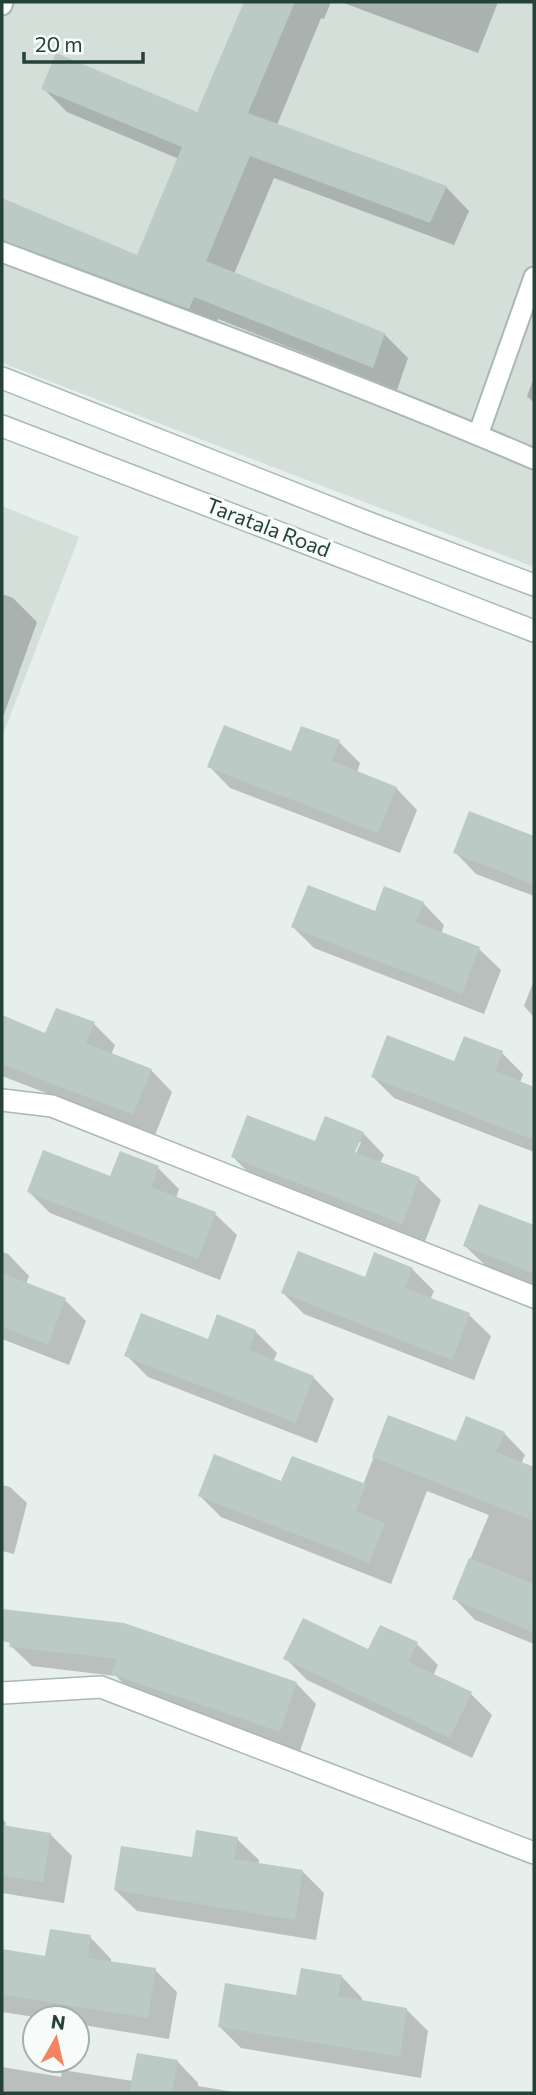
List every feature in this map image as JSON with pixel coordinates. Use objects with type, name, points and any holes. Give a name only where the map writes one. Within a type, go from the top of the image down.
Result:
[{"type":"main road","points":[[2,378],[534,585]]},
{"type":"main road","name":"Taratala Road","points":[[2,426],[534,631]]},
{"type":"main road","points":[[2,1100],[52,1106],[534,1297]]},
{"type":"main road","points":[[2,1693],[101,1687],[534,1853]]},
{"type":"lane","points":[[2,252],[534,459]]},
{"type":"lane","points":[[478,435],[534,277]]},
{"type":"shaded area","points":[[2,2],[534,2],[534,567],[2,363]]},
{"type":"shaded area","points":[[2,506],[79,537],[2,737]]},
{"type":"building","points":[[244,2],[295,2],[248,113],[447,186],[430,223],[250,156],[206,261],[385,333],[373,368],[194,297],[189,309],[2,240],[2,198],[137,255],[182,147],[41,89],[56,53],[197,112]]},
{"type":"building","points":[[224,725],[291,751],[301,726],[340,740],[332,761],[397,787],[378,833],[207,767]]},
{"type":"building","points":[[469,811],[534,836],[534,885],[453,853]]},
{"type":"building","points":[[308,885],[375,911],[384,886],[424,902],[416,922],[480,947],[462,994],[291,927]]},
{"type":"building","points":[[56,1008],[95,1022],[86,1043],[152,1069],[133,1115],[2,1064],[2,1015],[45,1033]]},
{"type":"building","points":[[387,1035],[454,1061],[464,1036],[503,1051],[495,1071],[534,1087],[534,1140],[371,1077]]},
{"type":"building","points":[[247,1115],[315,1141],[325,1116],[364,1132],[355,1152],[420,1177],[402,1224],[231,1157]]},
{"type":"building","points":[[43,1150],[110,1176],[120,1151],[159,1166],[151,1187],[216,1212],[198,1259],[27,1192]]},
{"type":"building","points":[[479,1204],[534,1225],[534,1274],[463,1246]]},
{"type":"building","points":[[298,1251],[365,1277],[374,1252],[413,1268],[405,1288],[470,1313],[452,1360],[281,1293]]},
{"type":"building","points":[[2,1273],[66,1298],[48,1345],[2,1327]]},
{"type":"building","points":[[141,1313],[208,1339],[217,1314],[256,1330],[249,1350],[314,1376],[296,1423],[124,1356]]},
{"type":"building","points":[[388,1415],[456,1441],[466,1416],[505,1432],[496,1452],[534,1467],[534,1521],[372,1457]]},
{"type":"building","points":[[214,1454],[281,1481],[292,1456],[366,1484],[356,1511],[385,1523],[369,1563],[198,1496]]},
{"type":"building","points":[[469,1558],[534,1584],[534,1633],[452,1599]]},
{"type":"building","points":[[2,1609],[124,1623],[297,1682],[280,1732],[111,1674],[117,1659],[9,1647],[10,1643],[2,1641]]},
{"type":"building","points":[[303,1618],[368,1649],[380,1625],[418,1642],[408,1662],[472,1692],[450,1738],[283,1659]]},
{"type":"building","points":[[2,1825],[51,1833],[43,1882],[2,1876]]},
{"type":"building","points":[[196,1830],[238,1837],[234,1859],[303,1870],[295,1920],[114,1890],[121,1846],[192,1857]]},
{"type":"building","points":[[50,1929],[91,1935],[88,1958],[156,1968],[148,2018],[91,2009],[91,2004],[59,2004],[2,1995],[2,1949],[45,1956]]},
{"type":"building","points":[[301,1968],[342,1975],[338,1996],[407,2008],[400,2057],[218,2027],[225,1983],[296,1995]]},
{"type":"building","points":[[137,2053],[178,2060],[172,2093],[129,2093]]}]
